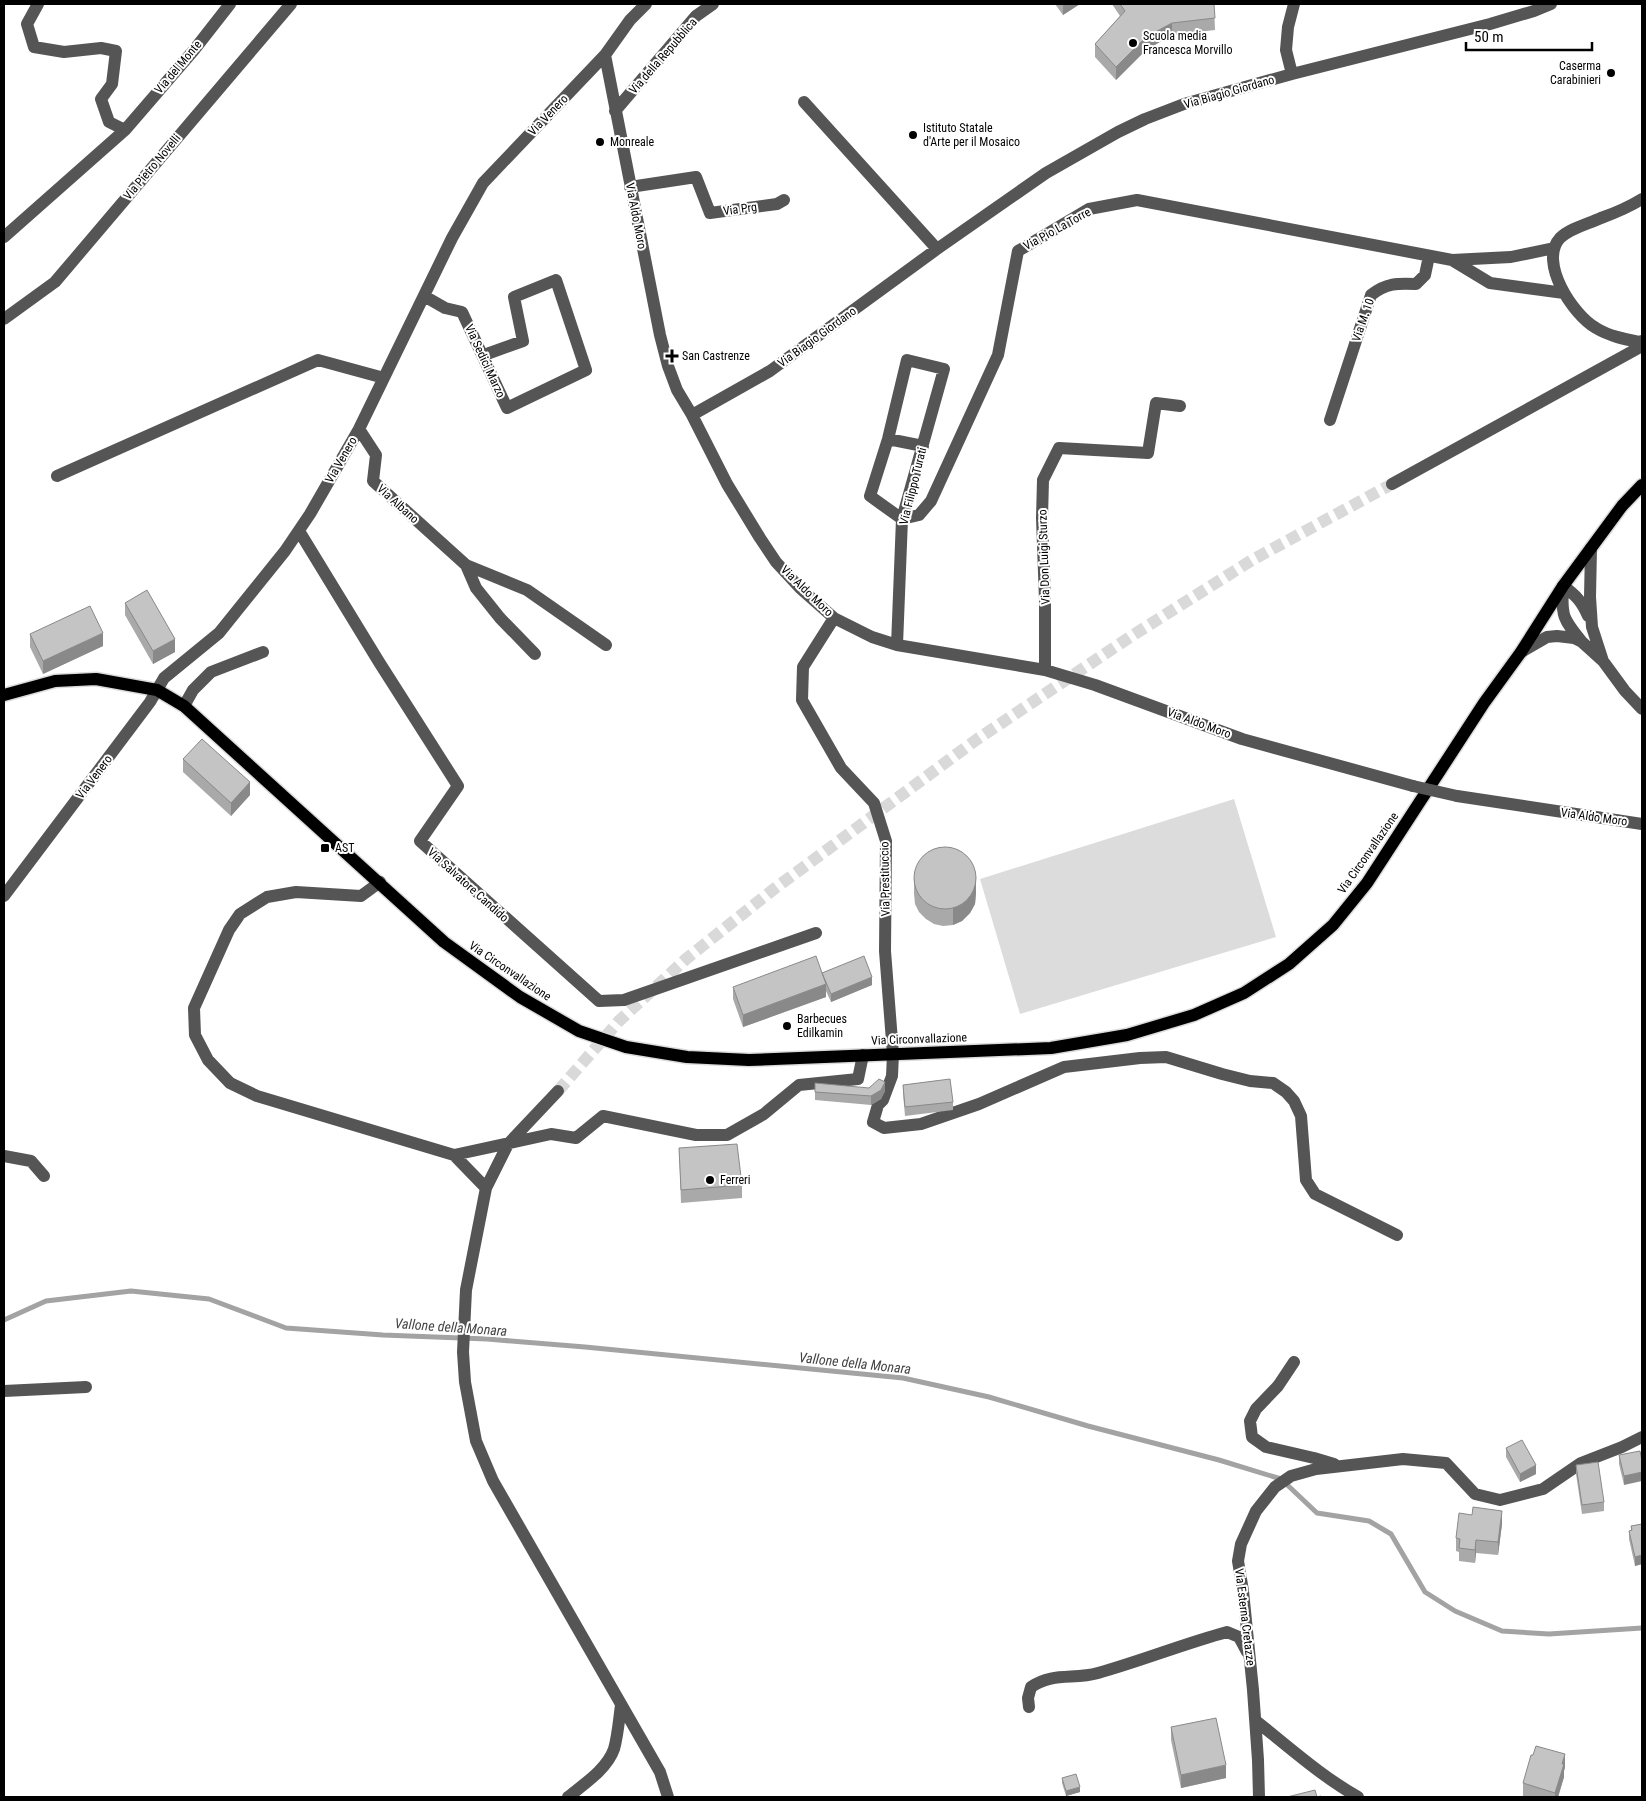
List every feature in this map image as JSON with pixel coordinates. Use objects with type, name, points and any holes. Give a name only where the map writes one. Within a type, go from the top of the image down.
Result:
[{"type":"main road","name":"Via Circonvallazione","points":[[4,695],[55,681],[96,680],[157,690],[184,706],[444,942],[520,997],[580,1031],[626,1047],[687,1057],[749,1060],[1051,1048],[1127,1035],[1194,1015],[1244,993],[1289,964],[1333,925],[1372,875],[1563,586],[1622,506],[1642,485]]},
{"type":"street","points":[[38,4],[27,24],[34,47],[64,52],[101,48],[116,51],[112,84],[101,98],[109,122],[125,130]]},
{"type":"street","name":"Via del Monte","points":[[4,237],[125,130],[194,50],[230,4]]},
{"type":"street","name":"Via Pietro Novelli","points":[[4,319],[54,282],[291,4]]},
{"type":"street","name":"Via Venero","points":[[4,896],[150,702],[164,678],[219,633],[299,531],[359,429],[452,238],[483,183],[605,55],[630,20],[646,4]]},
{"type":"street","name":"Via della Repubblica","points":[[615,111],[696,16],[713,4]]},
{"type":"street","points":[[1292,74],[1286,50],[1288,27],[1294,4]]},
{"type":"street","name":"Via Biagio Giordano","points":[[692,415],[770,371],[936,250],[1046,174],[1118,132],[1145,119],[1184,104],[1292,74],[1490,24],[1552,4]]},
{"type":"street","name":"Via Aldo Moro","points":[[605,55],[660,335],[668,366],[677,390],[692,415],[727,484],[776,562],[800,588],[834,618],[872,637],[897,645],[1045,670],[1095,685],[1242,739],[1413,786],[1458,796],[1642,824]]},
{"type":"street","points":[[804,102],[936,250]]},
{"type":"street","name":"Via Prg","points":[[630,187],[696,177],[710,213],[777,204],[784,200]]},
{"type":"street","points":[[1642,199],[1575,228],[1560,238],[1554,248],[1553,269],[1564,293],[1580,315],[1594,327],[1614,336],[1639,342],[1642,341]]},
{"type":"street","name":"Via Pio La Torre","points":[[902,519],[919,515],[932,501],[998,355],[1018,251],[1089,209],[1137,200],[1452,260]]},
{"type":"street","points":[[1452,260],[1511,257],[1554,248]]},
{"type":"street","name":"Via M. 10","points":[[1330,420],[1371,294],[1381,287],[1397,283],[1416,284],[1425,275],[1429,256]]},
{"type":"street","points":[[1452,260],[1490,283],[1564,293]]},
{"type":"street","name":"Via Sedici Marzo","points":[[424,296],[444,308],[462,312],[507,408],[586,370],[556,280],[514,297],[523,341],[484,355]]},
{"type":"street","points":[[1392,484],[1642,346]]},
{"type":"street","points":[[57,476],[318,360],[384,378]]},
{"type":"street","name":"Via Filippo Turati","points":[[888,439],[907,360],[944,369],[902,519],[897,645]]},
{"type":"street","name":"Via Don Luigi Sturzo","points":[[1045,670],[1043,480],[1059,448],[1148,453],[1156,403],[1180,406]]},
{"type":"street","name":"Via Albano","points":[[359,429],[376,455],[373,481],[466,565],[527,590],[606,645]]},
{"type":"street","points":[[902,519],[870,496],[888,439],[923,446]]},
{"type":"street","name":"Via Salvatore Candido","points":[[299,531],[458,786],[420,841],[599,1001],[624,1000],[816,933]]},
{"type":"street","points":[[1591,548],[1590,597],[1592,627]]},
{"type":"street","name":"Via Albano","points":[[466,565],[476,588],[500,618],[534,654]]},
{"type":"street","points":[[1603,661],[1582,603],[1576,595],[1563,586],[1561,609],[1569,626],[1582,642],[1603,661],[1625,691],[1642,709]]},
{"type":"street","name":"Via Prestituccio","points":[[834,618],[804,667],[802,700],[841,768],[874,803],[886,841],[885,952],[893,1054],[892,1076],[883,1100],[878,1105],[874,1122],[884,1128],[929,1122],[979,1104],[1064,1067],[1140,1058],[1166,1057],[1250,1081],[1273,1083],[1286,1092],[1294,1101],[1301,1116],[1306,1180],[1315,1194],[1397,1235]]},
{"type":"street","points":[[1520,652],[1547,637],[1574,638],[1582,642]]},
{"type":"street","points":[[184,706],[193,690],[211,672],[263,652]]},
{"type":"street","points":[[380,882],[361,896],[296,892],[267,898],[240,914],[229,930],[194,1008],[196,1035],[208,1060],[230,1083],[258,1096],[454,1155],[551,1134],[576,1138],[603,1116],[696,1135],[726,1135],[764,1114],[799,1084],[858,1079],[864,1055]]},
{"type":"street","points":[[558,1091],[508,1144],[486,1188],[466,1290],[463,1352],[464,1382],[476,1441],[493,1481],[660,1772],[668,1797]]},
{"type":"street","points":[[454,1155],[486,1188]]},
{"type":"street","points":[[4,1156],[31,1161],[44,1176]]},
{"type":"street","points":[[1294,1362],[1278,1386],[1256,1409],[1250,1422],[1252,1436],[1266,1447],[1339,1466]]},
{"type":"street","points":[[4,1391],[86,1387]]},
{"type":"street","name":"Via Esterna Cretazze","points":[[1259,1797],[1256,1721],[1243,1591],[1238,1561],[1240,1544],[1247,1528],[1256,1511],[1275,1487],[1291,1476],[1316,1469],[1403,1459],[1446,1463],[1475,1494],[1500,1500],[1543,1489],[1580,1463],[1642,1437]]},
{"type":"street","points":[[1029,1708],[1028,1698],[1031,1687],[1040,1681],[1050,1678],[1073,1678],[1096,1674],[1227,1632],[1239,1637],[1250,1656]]},
{"type":"street","points":[[568,1797],[599,1771],[614,1749],[621,1705]]},
{"type":"street","points":[[1256,1721],[1343,1789],[1358,1797]]},
{"type":"shaded area","points":[[1234,799],[1276,937],[1020,1014],[980,879]]},
{"type":"building","name":"Scuola media Francesca Morvillo","points":[[1120,4],[1214,4],[1215,18],[1172,23],[1146,37],[1116,67],[1095,44],[1125,11]]},
{"type":"building","points":[[147,590],[175,639],[153,651],[125,603]]},
{"type":"building","points":[[90,606],[103,633],[43,661],[30,634]]},
{"type":"building","points":[[202,739],[250,782],[231,803],[183,759]]},
{"type":"building","points":[[945,847],[957,850],[967,856],[973,866],[976,878],[973,890],[967,900],[957,906],[945,909],[933,906],[923,900],[917,890],[914,878],[917,866],[923,856],[933,850]]},
{"type":"building","points":[[816,956],[826,984],[743,1015],[733,987]]},
{"type":"building","points":[[864,956],[872,977],[831,994],[822,973]]},
{"type":"building","points":[[879,1079],[885,1082],[881,1090],[871,1096],[815,1092],[815,1083],[869,1088]]},
{"type":"building","points":[[950,1079],[953,1102],[905,1107],[903,1085]]},
{"type":"building","name":"Ferreri","points":[[737,1144],[742,1185],[681,1190],[679,1148]]},
{"type":"building","points":[[1522,1440],[1536,1465],[1520,1474],[1506,1448]]},
{"type":"building","points":[[1640,1451],[1642,1472],[1624,1476],[1619,1455]]},
{"type":"building","points":[[1598,1462],[1604,1502],[1582,1505],[1576,1465]]},
{"type":"building","points":[[1473,1507],[1502,1511],[1498,1542],[1476,1540],[1475,1550],[1459,1548],[1460,1539],[1456,1538],[1459,1513],[1472,1515]]},
{"type":"building","points":[[1642,1524],[1642,1555],[1635,1557],[1629,1531],[1632,1530],[1631,1526]]},
{"type":"building","points":[[1216,1718],[1226,1765],[1181,1775],[1171,1727]]},
{"type":"building","points":[[1536,1746],[1565,1754],[1562,1764],[1564,1764],[1555,1793],[1523,1783],[1531,1755],[1533,1755]]},
{"type":"building","points":[[1076,1774],[1080,1787],[1066,1791],[1062,1778]]},
{"type":"building","points":[[1315,1790],[1317,1797],[1287,1797]]},
{"type":"waterway","name":"Vallone della Monara","points":[[4,1320],[46,1301],[131,1291],[209,1299],[286,1328],[383,1335],[487,1339],[903,1378],[989,1397],[1088,1426],[1219,1460],[1281,1479],[1317,1513],[1369,1521],[1391,1534],[1425,1592],[1455,1611],[1502,1631],[1549,1634],[1642,1628]]},
{"type":"tunnel","points":[[558,1091],[619,1021],[686,959],[774,889],[976,740],[1130,637],[1252,560],[1392,484]]},
{"type":"place","name":"Scuola media Francesca Morvillo","points":[[1133,43]]},
{"type":"place","name":"Caserma Carabinieri","points":[[1611,73]]},
{"type":"place","name":"Istituto Statale d'Arte per il Mosaico","points":[[913,135]]},
{"type":"place","name":"Monreale","points":[[600,142]]},
{"type":"place","name":"San Castrenze","points":[[672,356]]},
{"type":"place","name":"AST","points":[[325,848]]},
{"type":"place","name":"Barbecues Edilkamin","points":[[787,1026]]},
{"type":"place","name":"Ferreri","points":[[710,1180]]}]
